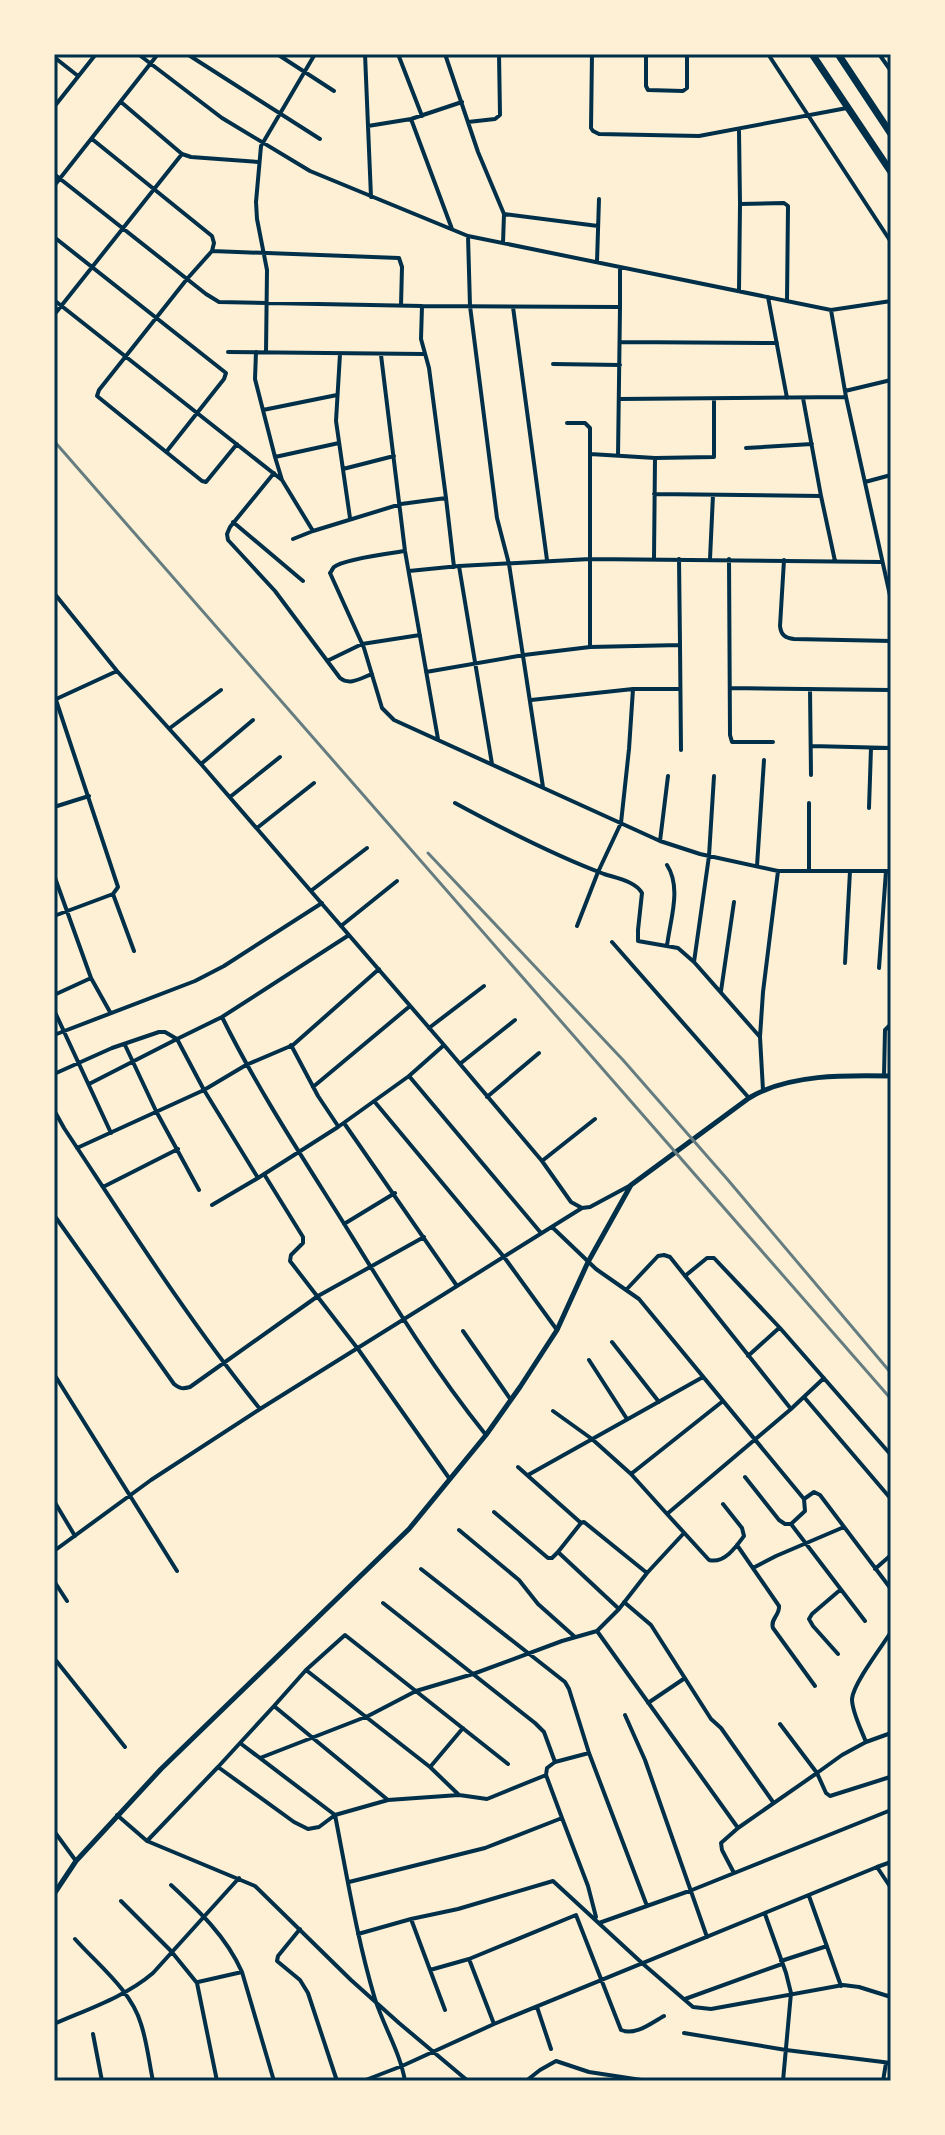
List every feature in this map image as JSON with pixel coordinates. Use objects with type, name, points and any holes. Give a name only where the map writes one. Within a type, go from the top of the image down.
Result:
[{"type":"main road","points":[[812,54],[891,172]]},
{"type":"main road","points":[[838,54],[891,134]]},
{"type":"street","points":[[54,107],[96,54]]},
{"type":"street","points":[[138,54],[222,118],[310,171],[468,236],[831,310],[891,301]]},
{"type":"street","points":[[54,186],[158,54]]},
{"type":"street","points":[[187,54],[320,139]]},
{"type":"street","points":[[277,54],[334,91]]},
{"type":"street","points":[[266,352],[265,253],[256,202],[262,140],[315,54]]},
{"type":"street","points":[[365,54],[371,197]]},
{"type":"street","points":[[398,54],[422,116]]},
{"type":"street","points":[[445,54],[504,214],[503,243]]},
{"type":"street","points":[[468,122],[495,119],[500,115],[499,54]]},
{"type":"street","points":[[592,54],[591,128],[595,133],[683,137],[739,130],[847,108]]},
{"type":"street","points":[[646,54],[648,90],[683,91],[687,85],[687,54]]},
{"type":"street","points":[[768,54],[891,242]]},
{"type":"street","points":[[879,54],[891,71]]},
{"type":"street","points":[[54,57],[78,76]]},
{"type":"street","points":[[121,102],[182,154],[259,162]]},
{"type":"street","points":[[368,126],[411,119],[462,102]]},
{"type":"street","points":[[411,119],[452,229]]},
{"type":"street","points":[[739,130],[739,291]]},
{"type":"street","points":[[92,139],[212,236],[214,243],[212,251],[125,356],[97,396],[204,482],[237,444]]},
{"type":"street","points":[[54,315],[182,154]]},
{"type":"street","points":[[54,174],[219,302],[620,307]]},
{"type":"street","points":[[597,262],[599,199]]},
{"type":"street","points":[[740,204],[784,203],[788,206],[787,301]]},
{"type":"street","points":[[504,214],[598,226]]},
{"type":"street","points":[[468,236],[470,306],[497,518],[509,564],[543,788]]},
{"type":"street","points":[[54,237],[226,373],[167,452]]},
{"type":"street","points":[[212,251],[399,258],[402,267],[401,305]]},
{"type":"street","points":[[618,456],[620,267]]},
{"type":"street","points":[[768,297],[787,398]]},
{"type":"street","points":[[54,300],[282,480]]},
{"type":"street","points":[[422,306],[421,339],[429,368],[446,498],[492,764]]},
{"type":"street","points":[[513,307],[547,560]]},
{"type":"street","points":[[831,310],[846,397],[890,597]]},
{"type":"street","points":[[620,342],[777,343]]},
{"type":"street","points":[[228,352],[424,354]]},
{"type":"street","points":[[256,352],[255,379],[282,480],[313,531]]},
{"type":"street","points":[[340,354],[336,421],[350,518]]},
{"type":"street","points":[[381,355],[405,551],[438,739]]},
{"type":"street","points":[[553,364],[620,365]]},
{"type":"street","points":[[845,391],[891,380]]},
{"type":"street","points":[[263,410],[337,395]]},
{"type":"street","points":[[619,399],[846,397]]},
{"type":"street","points":[[803,398],[835,561]]},
{"type":"street","points":[[590,454],[655,458],[714,457],[714,399]]},
{"type":"street","points":[[567,423],[589,425],[590,647]]},
{"type":"street","points":[[275,457],[339,443]]},
{"type":"street","points":[[746,448],[812,444]]},
{"type":"street","points":[[343,469],[394,456]]},
{"type":"street","points":[[654,559],[655,458]]},
{"type":"street","points":[[274,473],[233,522],[227,534],[228,540],[275,591],[345,682],[372,674]]},
{"type":"street","points":[[865,482],[891,475]]},
{"type":"street","points":[[654,494],[821,496]]},
{"type":"street","points":[[710,559],[713,495]]},
{"type":"street","points":[[293,539],[350,518],[401,504],[446,498]]},
{"type":"street","points":[[233,522],[303,581]]},
{"type":"street","points":[[405,551],[338,565],[331,576],[362,644],[382,708],[388,714],[400,723],[660,841],[709,856],[778,871],[888,871],[879,968]]},
{"type":"street","points":[[409,571],[590,559],[882,562]]},
{"type":"street","points":[[679,559],[681,750]]},
{"type":"street","points":[[729,559],[730,735],[732,742],[773,742]]},
{"type":"street","points":[[784,560],[780,626],[785,637],[891,641]]},
{"type":"street","points":[[54,593],[117,671],[444,1045],[542,1161],[571,1202],[582,1208]]},
{"type":"street","points":[[326,661],[362,644],[420,635]]},
{"type":"street","points":[[426,672],[590,647],[680,645]]},
{"type":"street","points":[[54,916],[113,894],[116,890],[117,883],[55,700],[117,671]]},
{"type":"street","points":[[730,688],[891,690]]},
{"type":"street","points":[[531,700],[633,689],[680,689]]},
{"type":"street","points":[[577,926],[621,823],[633,689]]},
{"type":"street","points":[[810,689],[811,775]]},
{"type":"street","points":[[170,728],[221,690]]},
{"type":"street","points":[[201,764],[253,720]]},
{"type":"street","points":[[811,746],[891,748]]},
{"type":"street","points":[[869,808],[871,748]]},
{"type":"street","points":[[230,797],[280,757]]},
{"type":"street","points":[[757,866],[764,760]]},
{"type":"street","points":[[660,841],[668,776]]},
{"type":"street","points":[[694,962],[709,856],[714,776]]},
{"type":"street","points":[[257,828],[314,783]]},
{"type":"street","points":[[54,807],[89,796]]},
{"type":"street","points":[[455,803],[494,825],[640,888],[638,941],[678,948],[760,1037]]},
{"type":"street","points":[[809,803],[809,871]]},
{"type":"street","points":[[311,891],[367,848]]},
{"type":"street","points":[[667,865],[675,891],[667,946]]},
{"type":"street","points":[[763,1090],[760,1037],[763,992],[778,871]]},
{"type":"street","points":[[845,963],[850,871]]},
{"type":"street","points":[[54,875],[91,978],[110,1012]]},
{"type":"street","points":[[341,926],[397,881]]},
{"type":"street","points":[[113,894],[134,951]]},
{"type":"street","points":[[721,992],[734,902]]},
{"type":"street","points":[[54,1035],[195,981],[322,903]]},
{"type":"street","points":[[89,1084],[222,1017],[349,934]]},
{"type":"street","points":[[612,942],[749,1098]]},
{"type":"street","points":[[77,1148],[204,1090],[246,1065],[291,1045],[379,969]]},
{"type":"street","points":[[54,995],[91,978]]},
{"type":"street","points":[[429,1028],[484,986]]},
{"type":"street","points":[[313,1087],[410,1006]]},
{"type":"street","points":[[54,1010],[111,1133]]},
{"type":"street","points":[[222,1017],[246,1065],[404,1320],[459,1402],[486,1435]]},
{"type":"street","points":[[460,1064],[515,1020]]},
{"type":"street","points":[[54,1551],[260,1409],[552,1226],[631,1185],[763,1090],[815,1079],[887,1076],[885,1030],[891,1024]]},
{"type":"street","points":[[54,1074],[162,1032],[177,1039],[258,1178]]},
{"type":"street","points":[[125,1045],[199,1190]]},
{"type":"street","points":[[291,1045],[338,1127]]},
{"type":"street","points":[[212,1205],[344,1123],[409,1076],[444,1045]]},
{"type":"street","points":[[487,1097],[539,1053]]},
{"type":"street","points":[[409,1076],[541,1233]]},
{"type":"street","points":[[374,1101],[504,1257],[557,1330]]},
{"type":"street","points":[[54,1110],[172,1292],[260,1409]]},
{"type":"street","points":[[542,1161],[595,1119]]},
{"type":"street","points":[[344,1123],[457,1286]]},
{"type":"street","points":[[103,1187],[178,1149]]},
{"type":"street","points":[[264,1174],[303,1237],[303,1243],[291,1255],[290,1261],[358,1349],[450,1480]]},
{"type":"street","points":[[54,1894],[76,1861],[161,1769],[409,1529],[450,1480],[511,1400],[557,1330],[588,1262],[631,1185]]},
{"type":"street","points":[[344,1224],[395,1193]]},
{"type":"street","points":[[54,1215],[179,1388],[190,1387],[318,1296],[424,1237]]},
{"type":"street","points":[[552,1226],[596,1269],[639,1299],[804,1499],[805,1511],[791,1524],[785,1524],[745,1477]]},
{"type":"street","points":[[626,1290],[661,1255],[670,1257],[791,1409]]},
{"type":"street","points":[[685,1276],[712,1257],[780,1328],[891,1455]]},
{"type":"street","points":[[748,1356],[780,1328]]},
{"type":"street","points":[[463,1331],[511,1400]]},
{"type":"street","points":[[612,1342],[659,1402]]},
{"type":"street","points":[[589,1360],[627,1419]]},
{"type":"street","points":[[54,1374],[177,1571]]},
{"type":"street","points":[[528,1475],[703,1377]]},
{"type":"street","points":[[667,1514],[824,1378]]},
{"type":"street","points":[[804,1397],[891,1499]]},
{"type":"street","points":[[631,1474],[723,1401]]},
{"type":"street","points":[[553,1411],[592,1439],[631,1474],[709,1560],[715,1562],[722,1560],[744,1536],[723,1504]]},
{"type":"street","points":[[518,1467],[581,1523],[586,1523],[647,1573]]},
{"type":"street","points":[[804,1499],[816,1493],[891,1589]]},
{"type":"street","points":[[54,1501],[75,1536]]},
{"type":"street","points":[[494,1512],[548,1558],[558,1552],[581,1523]]},
{"type":"street","points":[[791,1524],[865,1621]]},
{"type":"street","points":[[753,1568],[844,1527]]},
{"type":"street","points":[[459,1530],[525,1586],[538,1604],[575,1637]]},
{"type":"street","points":[[260,1758],[368,1716],[416,1691],[597,1631],[684,1533]]},
{"type":"street","points":[[737,1545],[779,1606],[773,1628],[815,1686]]},
{"type":"street","points":[[558,1552],[619,1609]]},
{"type":"street","points":[[875,1569],[891,1555]]},
{"type":"street","points":[[421,1569],[565,1682],[647,1906]]},
{"type":"street","points":[[54,1581],[67,1601]]},
{"type":"street","points":[[838,1654],[809,1619],[840,1590]]},
{"type":"street","points":[[624,1602],[651,1625],[711,1719],[721,1728],[773,1802]]},
{"type":"street","points":[[383,1603],[544,1732],[555,1762]]},
{"type":"street","points":[[597,1631],[738,1828]]},
{"type":"street","points":[[866,1742],[853,1695],[891,1632]]},
{"type":"street","points":[[147,1841],[306,1670],[345,1635],[508,1764]]},
{"type":"street","points":[[54,1658],[125,1747]]},
{"type":"street","points":[[306,1670],[368,1716],[459,1795]]},
{"type":"street","points":[[648,1703],[685,1678]]},
{"type":"street","points":[[274,1706],[388,1800]]},
{"type":"street","points":[[625,1715],[645,1760],[707,1937]]},
{"type":"street","points":[[780,1724],[817,1773],[830,1796],[890,1777]]},
{"type":"street","points":[[430,1767],[463,1728]]},
{"type":"street","points":[[734,1873],[721,1843],[773,1802],[842,1755],[891,1733]]},
{"type":"street","points":[[240,1743],[335,1815],[358,1934],[376,2001],[405,2081]]},
{"type":"street","points":[[589,1753],[555,1762],[547,1768],[546,1775],[588,1886],[598,1922]]},
{"type":"street","points":[[218,1767],[302,1827],[313,1829],[335,1815],[388,1800],[459,1795],[487,1799],[546,1775]]},
{"type":"street","points":[[598,1922],[692,1890],[891,1810]]},
{"type":"street","points":[[117,1815],[147,1841],[239,1878],[262,1892],[376,2001],[468,2081]]},
{"type":"street","points":[[349,1882],[485,1848],[562,1818]]},
{"type":"street","points":[[54,1831],[76,1861]]},
{"type":"street","points":[[363,2081],[494,2024],[891,1862]]},
{"type":"street","points":[[877,1867],[891,1888]]},
{"type":"street","points":[[54,2024],[142,1982],[239,1878]]},
{"type":"street","points":[[358,1934],[553,1881],[693,2007],[705,2009],[841,1986],[859,1987],[891,1997]]},
{"type":"street","points":[[171,1885],[204,1916],[236,1959],[274,2081]]},
{"type":"street","points":[[809,1896],[841,1986]]},
{"type":"street","points":[[121,1901],[171,1951],[197,1983],[217,2081]]},
{"type":"street","points":[[765,1914],[791,1993],[783,2081]]},
{"type":"street","points":[[430,1970],[469,1959],[576,1915],[619,2028],[623,2032],[634,2032],[664,2016]]},
{"type":"street","points":[[411,1919],[445,2010]]},
{"type":"street","points":[[300,1929],[277,1961],[300,1980],[308,1993],[337,2081]]},
{"type":"street","points":[[75,1939],[135,2008],[153,2081]]},
{"type":"street","points":[[685,1999],[827,1946]]},
{"type":"street","points":[[469,1959],[494,2024]]},
{"type":"street","points":[[197,1983],[242,1972]]},
{"type":"street","points":[[537,2007],[551,2049]]},
{"type":"street","points":[[684,2033],[888,2063],[883,2081]]},
{"type":"street","points":[[93,2034],[102,2081]]},
{"type":"street","points":[[526,2081],[556,2061],[589,2072],[648,2081]]},
{"type":"railway","points":[[54,441],[891,1399]]},
{"type":"railway","points":[[428,853],[623,1060],[891,1373]]}]
